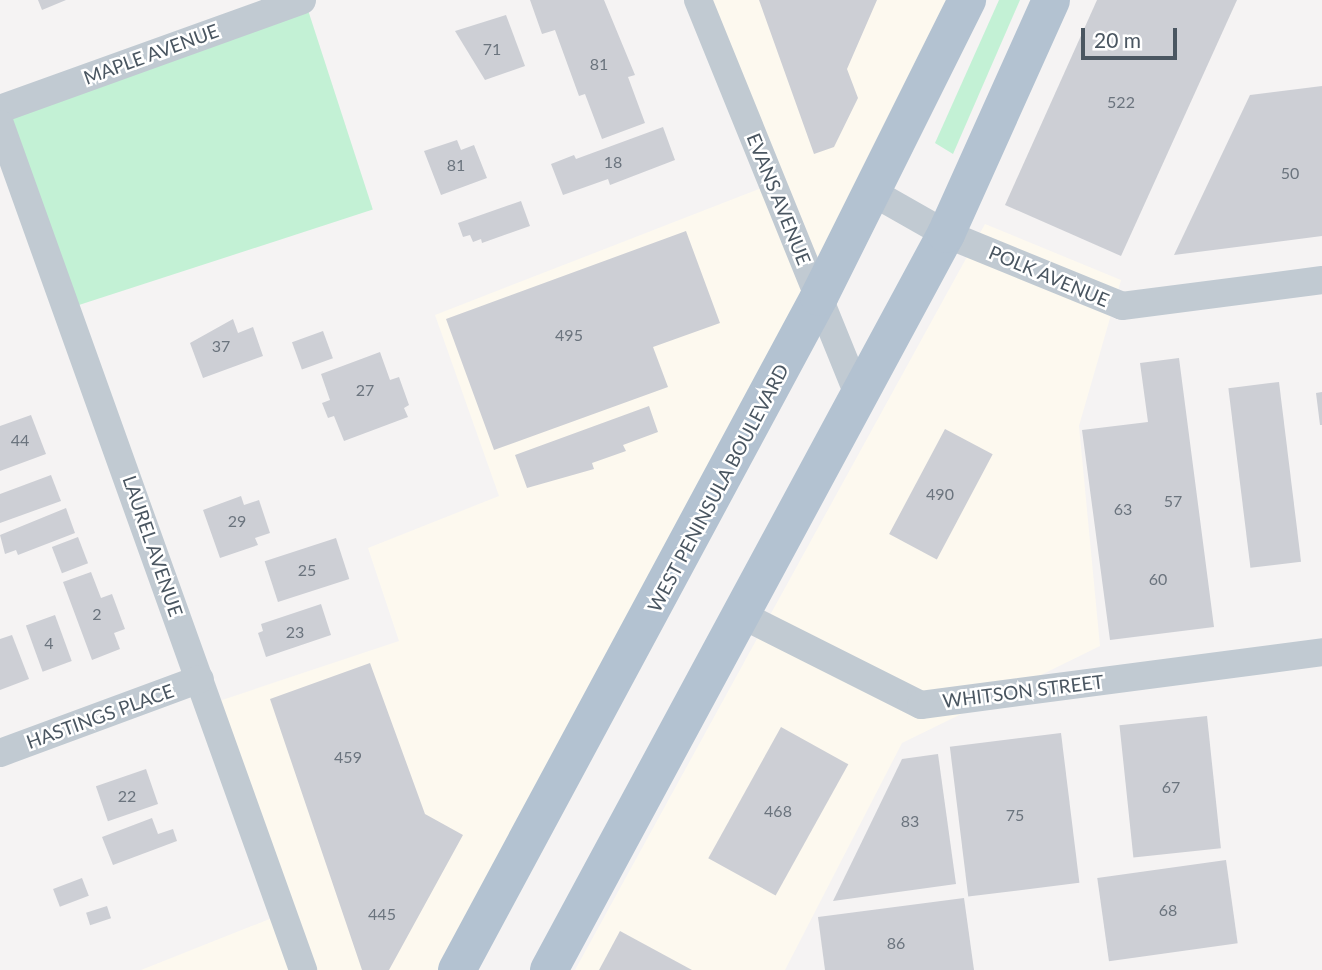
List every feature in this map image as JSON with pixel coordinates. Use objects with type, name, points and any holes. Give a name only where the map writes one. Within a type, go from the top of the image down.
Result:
[{"type":"main road","name":"WEST PENINSULA BOULEVARD","points":[[457,970],[819,297],[967,0]]},
{"type":"main road","points":[[549,970],[744,616],[946,234],[1051,0]]},
{"type":"street","name":"MAPLE AVENUE","points":[[0,109],[302,0]]},
{"type":"street","name":"EVANS AVENUE","points":[[698,0],[860,398]]},
{"type":"street","name":"LAUREL AVENUE","points":[[0,124],[26,185],[303,970]]},
{"type":"street","name":"POLK AVENUE","points":[[872,192],[946,234],[1122,306],[1322,280]]},
{"type":"street","name":"WHITSON STREET","points":[[744,616],[920,705],[1322,653]]},
{"type":"street","name":"HASTINGS PLACE","points":[[0,753],[200,680]]},
{"type":"shaded area","points":[[688,0],[958,0],[450,970],[141,970],[277,916],[201,707],[399,641],[368,548],[499,496],[435,315],[764,187]]},
{"type":"shaded area","points":[[985,224],[1121,280],[1079,426],[1100,646],[902,743],[785,970],[575,970]]},
{"type":"green space","points":[[999,0],[1020,0],[953,154],[935,143]]},
{"type":"green space","points":[[307,7],[373,210],[67,309],[1,107]]},
{"type":"building","points":[[38,0],[66,0],[42,10]]},
{"type":"building","points":[[530,0],[604,0],[635,75],[628,77],[645,123],[602,139],[585,94],[579,96],[555,30],[542,34]]},
{"type":"building","points":[[759,0],[877,0],[847,69],[858,98],[834,147],[814,154]]},
{"type":"building","points":[[1097,0],[1237,0],[1121,256],[1005,205]]},
{"type":"building","points":[[506,15],[525,66],[485,80],[455,31]]},
{"type":"building","points":[[1322,86],[1322,236],[1174,255],[1250,95]]},
{"type":"building","points":[[663,127],[675,160],[610,185],[608,179],[563,195],[551,164],[574,155],[576,159]]},
{"type":"building","points":[[457,140],[461,150],[474,145],[487,178],[441,195],[424,151]]},
{"type":"building","points":[[521,201],[530,226],[482,243],[481,239],[473,242],[470,235],[463,237],[458,223]]},
{"type":"building","points":[[686,231],[720,323],[653,347],[668,387],[494,450],[446,319]]},
{"type":"building","points":[[233,319],[238,333],[253,327],[263,356],[203,378],[190,343]]},
{"type":"building","points":[[323,331],[333,358],[302,370],[292,342]]},
{"type":"building","points":[[380,352],[390,380],[399,377],[409,405],[404,408],[408,417],[344,441],[334,416],[328,418],[322,403],[330,400],[321,374]]},
{"type":"building","points":[[1179,358],[1214,627],[1110,640],[1082,430],[1148,422],[1140,363]]},
{"type":"building","points":[[1279,382],[1301,562],[1250,568],[1228,388]]},
{"type":"building","points":[[1322,392],[1322,425],[1320,425],[1316,393]]},
{"type":"building","points":[[649,406],[658,432],[623,445],[626,451],[592,463],[594,469],[527,488],[515,455]]},
{"type":"building","points":[[31,415],[46,454],[0,471],[0,426]]},
{"type":"building","points":[[945,429],[993,454],[937,559],[889,534]]},
{"type":"building","points":[[51,475],[61,501],[0,523],[0,494]]},
{"type":"building","points":[[241,496],[244,505],[259,500],[270,533],[255,538],[258,545],[220,558],[203,510]]},
{"type":"building","points":[[66,508],[75,533],[18,555],[16,550],[5,554],[0,535]]},
{"type":"building","points":[[78,537],[88,563],[62,573],[52,547]]},
{"type":"building","points":[[336,538],[349,579],[278,602],[265,561]]},
{"type":"building","points":[[91,572],[101,598],[112,594],[125,629],[114,633],[120,649],[92,660],[63,582]]},
{"type":"building","points":[[321,604],[331,635],[266,657],[258,633],[263,631],[261,624]]},
{"type":"building","points":[[55,615],[72,661],[43,672],[26,626]]},
{"type":"building","points":[[12,635],[29,679],[0,690],[0,639]]},
{"type":"building","points":[[370,663],[425,814],[463,835],[389,970],[362,970],[270,699]]},
{"type":"building","points":[[1207,716],[1221,848],[1133,857],[1119,725]]},
{"type":"building","points":[[781,727],[848,764],[776,896],[708,858]]},
{"type":"building","points":[[1061,733],[1079,883],[968,897],[950,747]]},
{"type":"building","points":[[938,754],[956,884],[833,901],[902,759]]},
{"type":"building","points":[[146,769],[158,804],[108,821],[96,786]]},
{"type":"building","points":[[152,818],[158,834],[173,829],[177,841],[113,865],[102,837]]},
{"type":"building","points":[[1226,860],[1238,943],[1109,961],[1097,878]]},
{"type":"building","points":[[82,878],[89,896],[60,907],[53,889]]},
{"type":"building","points":[[964,898],[974,970],[825,970],[818,917]]},
{"type":"building","points":[[107,906],[111,918],[90,925],[86,913]]},
{"type":"building","points":[[620,931],[692,970],[599,970]]}]
